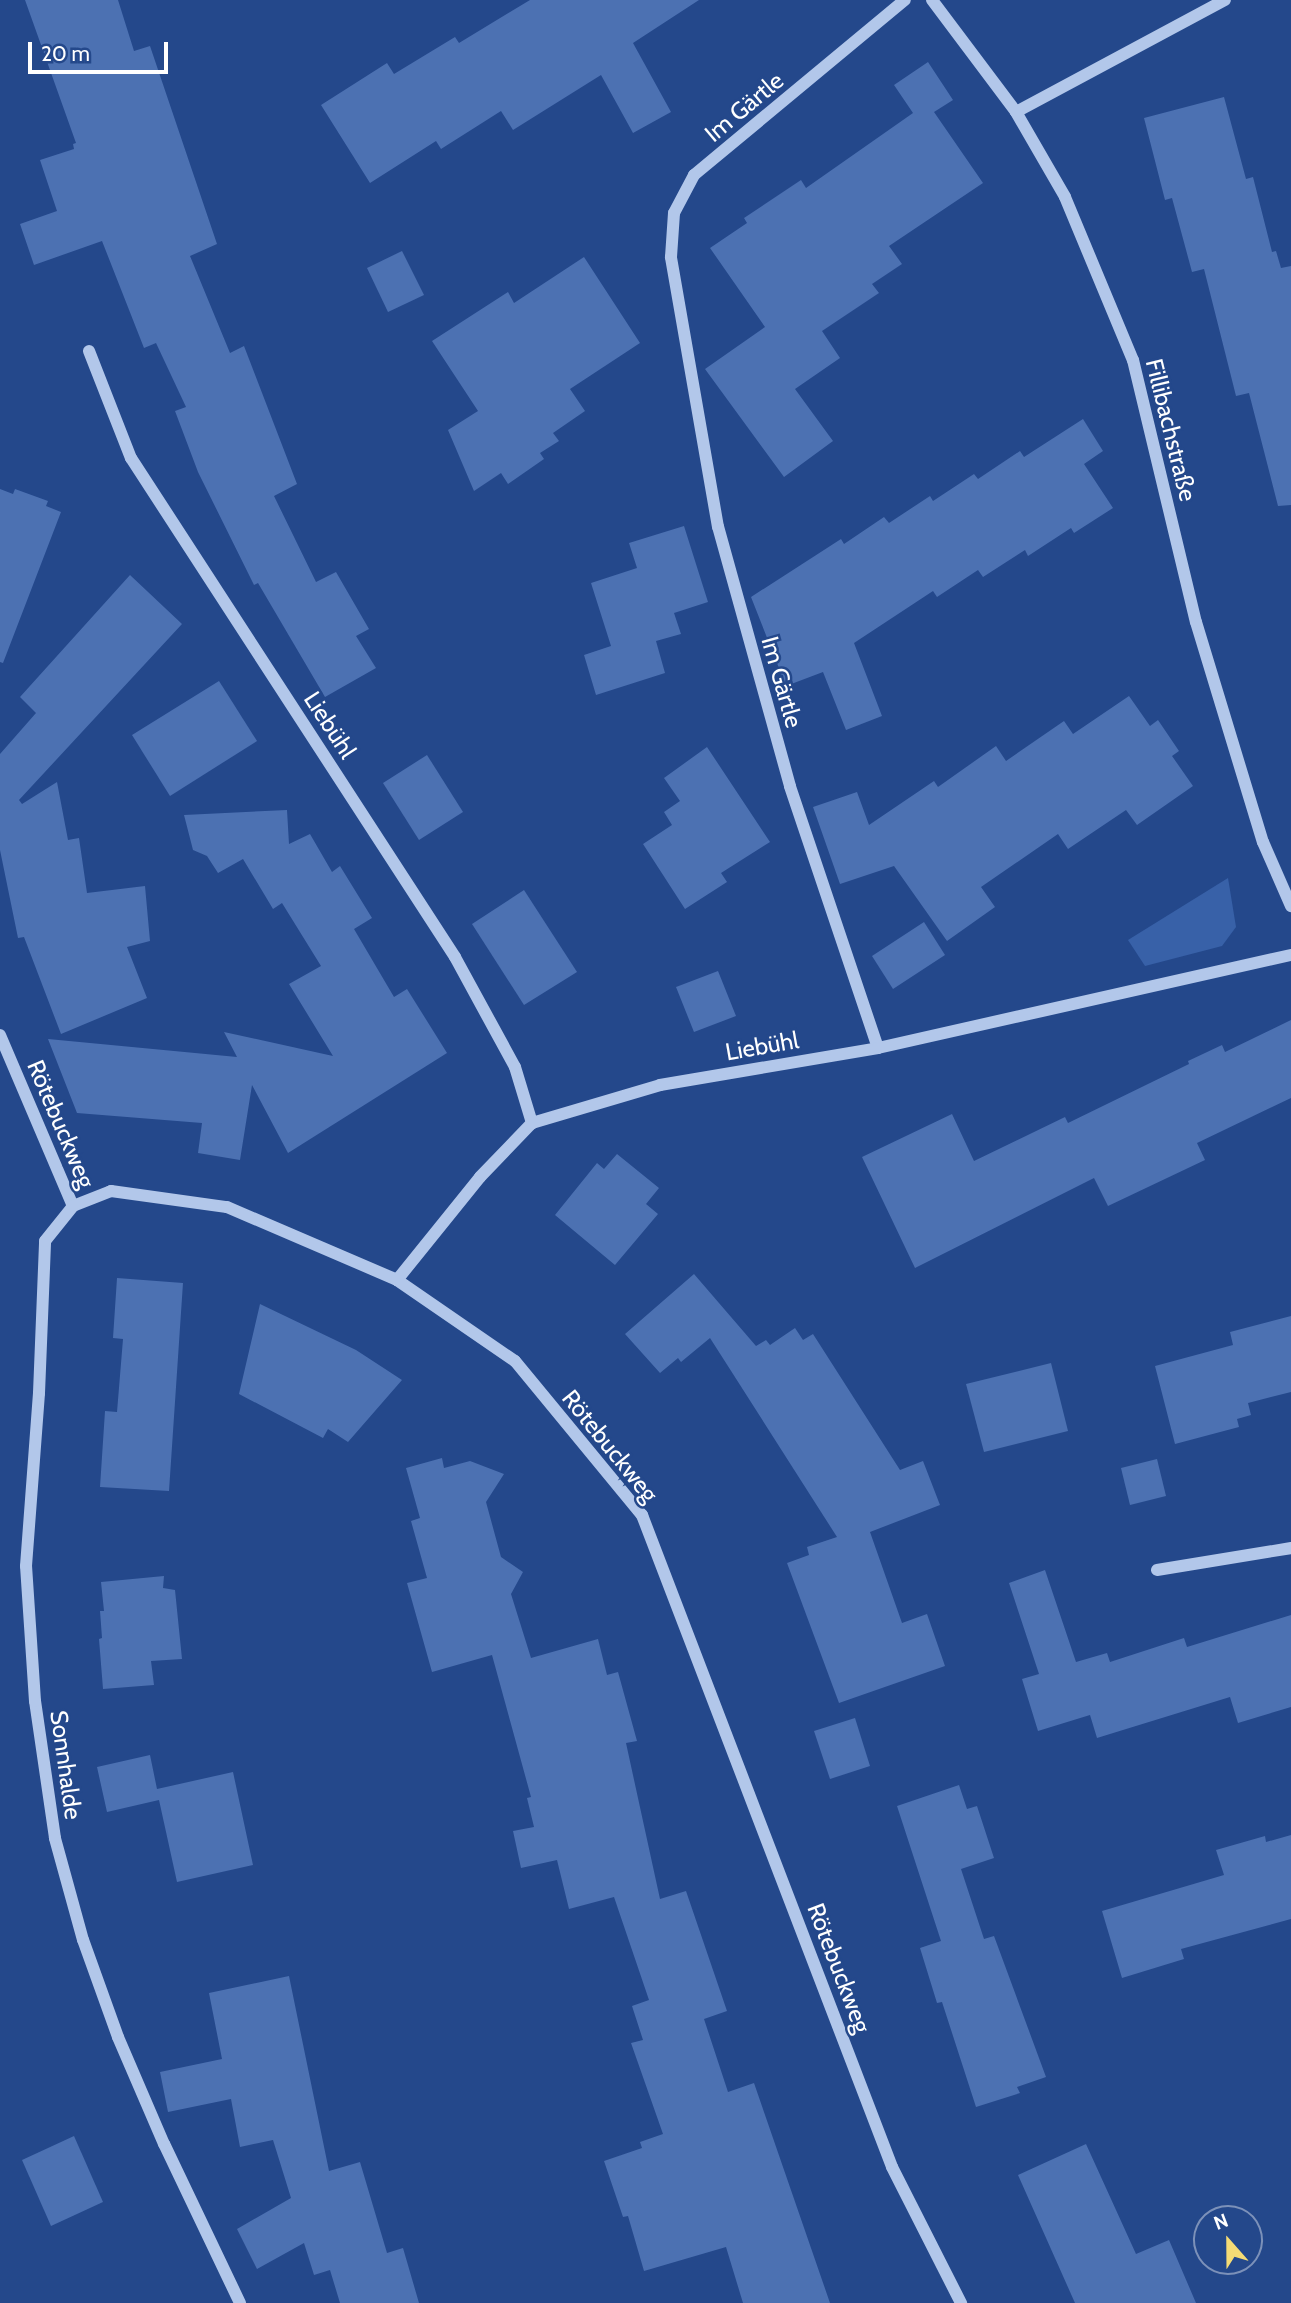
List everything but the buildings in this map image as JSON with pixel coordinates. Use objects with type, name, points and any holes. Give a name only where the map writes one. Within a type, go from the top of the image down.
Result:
[{"type":"street","name":"Im Gärtle","points":[[878,1048],[790,786],[718,527],[671,257],[674,213],[694,175],[905,0]]},
{"type":"street","name":"Fillibachstraße","points":[[932,0],[1016,112],[1065,197],[1133,360],[1196,622],[1263,842],[1291,906]]},
{"type":"street","points":[[1016,112],[1225,0]]},
{"type":"street","name":"Liebühl","points":[[89,351],[131,457],[455,957],[515,1067],[532,1123]]},
{"type":"street","points":[[878,1048],[1291,955]]},
{"type":"street","name":"Rötebuckweg","points":[[0,1035],[73,1206],[111,1191],[227,1208],[397,1280],[515,1362],[642,1515],[892,2167],[961,2303]]},
{"type":"street","name":"Liebühl","points":[[397,1280],[480,1177],[532,1123],[660,1085],[878,1048]]},
{"type":"street","name":"Sonnhalde","points":[[73,1206],[45,1241],[39,1393],[26,1566],[36,1702],[55,1838],[83,1940],[118,2037],[164,2144],[240,2303]]},
{"type":"street","points":[[1157,1570],[1291,1548]]},
{"type":"shaded area","points":[[1228,878],[1236,927],[1222,946],[1145,966],[1128,940]]}]
